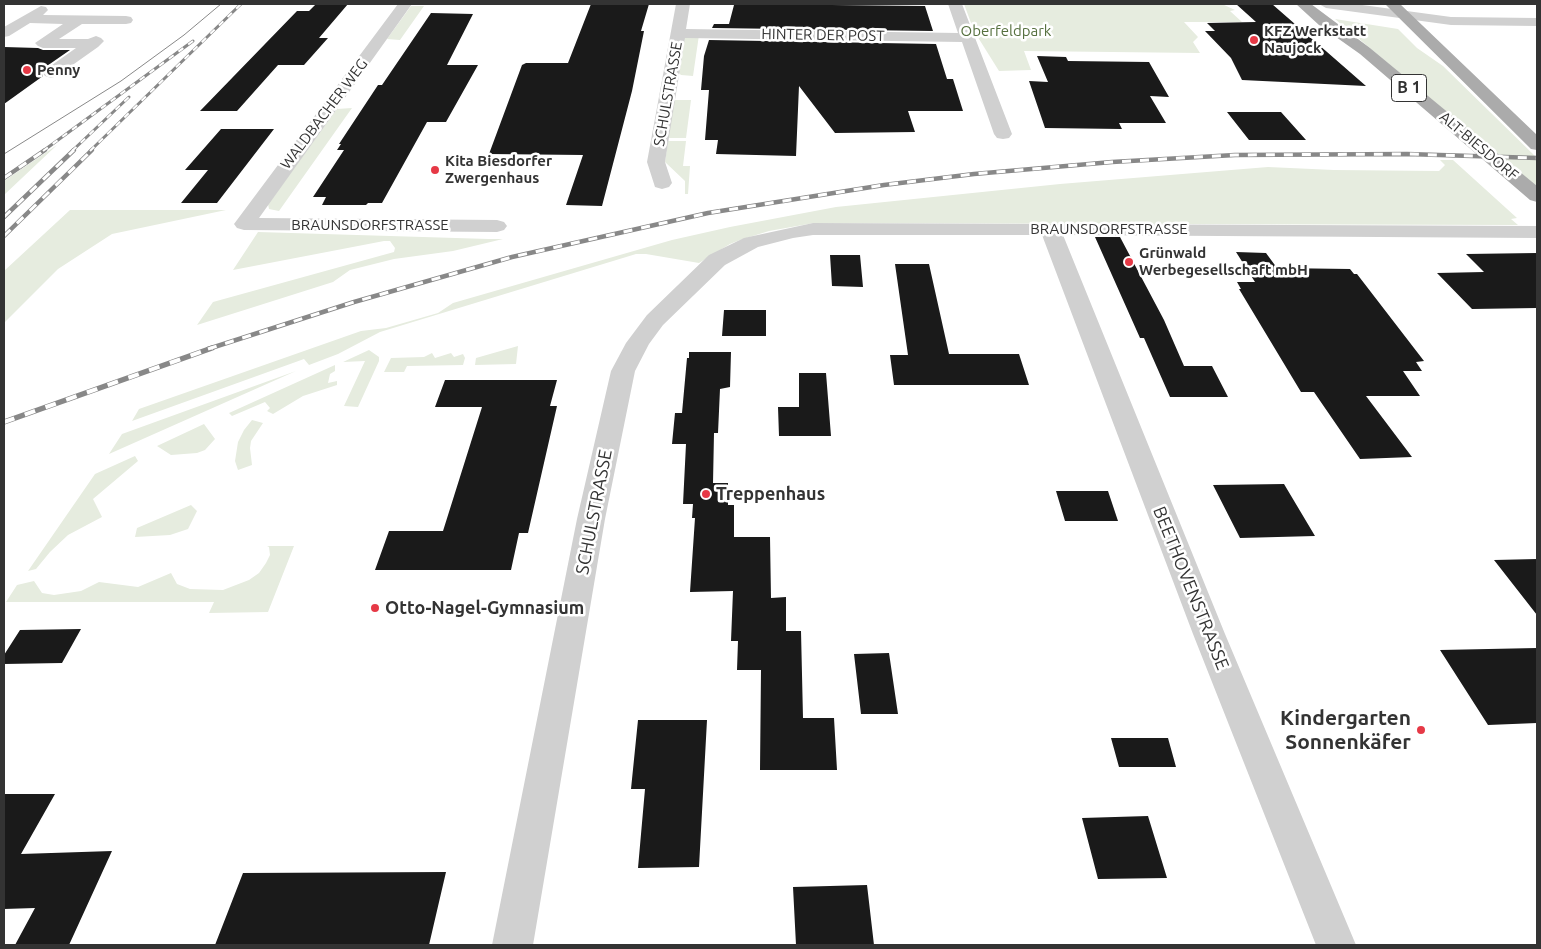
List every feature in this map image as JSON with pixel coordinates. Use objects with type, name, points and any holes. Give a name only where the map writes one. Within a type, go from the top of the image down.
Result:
[{"type":"main road","name":"ALT-BIESDORF","points":[[1303,4],[1324,22],[1365,51],[1537,196]]},
{"type":"main road","points":[[1392,4],[1537,145]]},
{"type":"street","points":[[4,33],[51,4]]},
{"type":"street","points":[[111,20],[131,4]]},
{"type":"street","name":"WALDBACHER WEG","points":[[244,224],[405,4]]},
{"type":"street","name":"SCHULSTRASSE","points":[[662,183],[656,162],[683,4]]},
{"type":"street","points":[[955,4],[1003,134]]},
{"type":"street","points":[[1326,4],[1406,16],[1451,20],[1537,22]]},
{"type":"street","points":[[27,19],[126,20],[51,73]]},
{"type":"street","points":[[78,20],[43,43],[93,44]]},
{"type":"street","name":"HINTER DER POST","points":[[678,33],[967,38]]},
{"type":"street","name":"BRAUNSDORFSTRASSE","points":[[244,224],[497,226]]},
{"type":"street","name":"BRAUNSDORFSTRASSE","points":[[695,280],[717,260],[739,248],[764,238],[813,229],[1050,228],[1537,232]]},
{"type":"street","name":"BEETHOVENSTRASSE","points":[[1050,228],[1212,643],[1336,945]]},
{"type":"street","name":"SCHULSTRASSE","points":[[512,945],[591,519],[623,371],[638,343],[655,320],[695,280]]},
{"type":"green space","name":"Oberfeldpark","points":[[964,4],[1222,4],[1235,10],[1230,11],[1242,22],[1184,22],[1198,37],[1193,42],[1200,53],[1024,51],[1031,70],[999,71],[974,31]]},
{"type":"green space","points":[[411,6],[424,6],[400,40],[387,39]]},
{"type":"green space","points":[[1335,19],[1398,29],[1417,48],[1443,66],[1537,158],[1537,187]]},
{"type":"green space","points":[[699,35],[693,76],[681,75],[678,72],[685,37]]},
{"type":"green space","points":[[674,100],[691,100],[686,138],[668,138]]},
{"type":"green space","points":[[352,108],[279,211],[269,209],[268,204],[337,109]]},
{"type":"green space","points":[[668,141],[686,141],[683,166],[690,166],[688,194],[685,194],[685,181],[665,162]]},
{"type":"green space","points":[[57,145],[4,195],[4,181]]},
{"type":"green space","points":[[1440,160],[1453,160],[1517,218],[1511,219],[1518,225],[814,223],[769,231],[740,240],[699,263],[636,254],[380,332],[338,354],[309,365],[304,359],[132,421],[139,409],[361,331],[386,328],[438,313],[453,303],[672,240],[730,227],[836,207],[1060,184],[1268,167],[1439,171],[1445,165]]},
{"type":"green space","points":[[70,210],[226,210],[112,234],[58,269],[4,323],[4,271]]},
{"type":"green space","points":[[258,232],[503,239],[453,251],[394,259],[350,270],[333,282],[197,325],[213,302],[394,252],[395,248],[390,241],[384,241],[233,270]]},
{"type":"green space","points":[[518,346],[516,364],[475,365],[476,358]]},
{"type":"green space","points":[[369,350],[379,357],[379,361],[358,407],[344,406],[365,361],[343,362]]},
{"type":"green space","points":[[432,353],[435,358],[451,353],[454,357],[463,354],[465,358],[463,365],[407,366],[404,372],[384,372],[391,358],[424,357]]},
{"type":"green space","points":[[335,365],[335,371],[330,374],[328,383],[337,381],[337,385],[303,396],[273,414],[267,411],[270,408],[265,402],[232,416],[229,413]]},
{"type":"green space","points":[[296,371],[109,454],[122,434]]},
{"type":"green space","points":[[252,420],[263,423],[251,441],[252,465],[238,470],[235,461],[238,442]]},
{"type":"green space","points":[[204,424],[215,439],[205,450],[197,453],[171,455],[157,446]]},
{"type":"green space","points":[[135,456],[138,461],[93,499],[102,517],[68,535],[36,569],[28,571],[95,474]]},
{"type":"green space","points":[[191,505],[197,511],[188,529],[170,535],[135,537],[137,528]]},
{"type":"green space","points":[[267,546],[294,546],[268,612],[209,613],[214,602],[6,602],[17,585],[34,581],[42,593],[54,595],[81,591],[99,582],[138,587],[171,573],[177,584],[190,589],[223,590],[249,580],[259,573],[270,555],[269,547]]},
{"type":"building","points":[[316,4],[348,4],[319,38],[328,38],[304,65],[278,65],[237,111],[200,111],[297,11],[309,11]]},
{"type":"building","points":[[591,4],[649,4],[641,31],[644,31],[632,91],[602,206],[566,205],[583,155],[489,154],[522,65],[526,63],[568,63]]},
{"type":"building","points":[[1236,4],[1272,4],[1366,86],[1242,80],[1231,58],[1205,31],[1215,31],[1207,23],[1256,22]]},
{"type":"building","points":[[734,5],[925,6],[933,31],[712,28],[714,24],[729,24]]},
{"type":"building","points":[[431,13],[473,14],[447,65],[478,65],[446,122],[427,122],[382,203],[322,205],[326,197],[313,197],[344,150],[337,150],[341,144],[339,144],[378,85],[382,85]]},
{"type":"building","points":[[709,40],[936,44],[947,79],[953,79],[963,111],[908,111],[915,132],[835,133],[799,86],[796,156],[716,154],[718,140],[705,140],[709,90],[701,90],[704,56]]},
{"type":"building","name":"Penny","points":[[4,47],[70,50],[44,68],[41,72],[43,76],[4,104]]},
{"type":"building","points":[[1037,56],[1066,57],[1068,61],[1149,62],[1169,97],[1150,96],[1166,123],[1119,123],[1122,129],[1045,128],[1029,81],[1048,82]]},
{"type":"building","points":[[1227,112],[1281,112],[1306,140],[1249,140]]},
{"type":"building","points":[[221,129],[274,129],[217,203],[181,203],[208,170],[185,170]]},
{"type":"building","points":[[1095,237],[1120,237],[1164,320],[1184,366],[1212,366],[1228,397],[1170,397],[1144,338],[1140,338]]},
{"type":"building","points":[[1236,252],[1266,253],[1277,268],[1350,269],[1354,274],[1357,274],[1424,361],[1416,362],[1422,371],[1403,371],[1420,396],[1366,396],[1412,457],[1360,459],[1314,392],[1301,392],[1239,289],[1241,289],[1237,282],[1255,282]]},
{"type":"building","points":[[1537,253],[1537,308],[1472,309],[1437,273],[1484,272],[1466,254]]},
{"type":"building","points":[[830,255],[860,255],[863,287],[832,286]]},
{"type":"building","points":[[895,264],[929,264],[949,354],[1019,354],[1029,385],[894,385],[890,355],[908,355]]},
{"type":"building","points":[[724,310],[766,310],[766,336],[722,336]]},
{"type":"building","points":[[689,352],[731,352],[730,387],[720,389],[718,433],[714,433],[713,483],[728,483],[728,505],[734,505],[734,537],[770,537],[771,598],[786,597],[786,631],[801,631],[803,718],[834,718],[837,770],[760,770],[761,670],[737,670],[738,641],[731,641],[733,591],[690,592],[695,518],[692,518],[693,504],[683,504],[686,444],[672,444],[675,413],[682,413]]},
{"type":"building","points":[[799,373],[826,373],[831,436],[779,436],[778,407],[799,407]]},
{"type":"building","points":[[445,380],[557,380],[550,406],[557,406],[528,533],[519,533],[511,570],[375,570],[389,531],[443,531],[482,407],[435,407]]},
{"type":"building","points":[[1284,484],[1315,536],[1240,538],[1213,485]]},
{"type":"building","points":[[1056,491],[1108,491],[1118,521],[1065,521]]},
{"type":"building","points":[[1537,559],[1537,615],[1494,560]]},
{"type":"building","points":[[81,629],[62,663],[4,664],[4,655],[20,630]]},
{"type":"building","points":[[1537,648],[1537,723],[1488,725],[1440,650]]},
{"type":"building","points":[[889,653],[898,714],[861,714],[854,654]]},
{"type":"building","points":[[638,720],[707,720],[699,867],[638,868],[645,789],[631,789]]},
{"type":"building","points":[[1111,738],[1168,738],[1176,767],[1119,767]]},
{"type":"building","points":[[4,794],[55,794],[21,854],[112,851],[69,945],[15,945],[35,908],[4,909]]},
{"type":"building","points":[[1148,816],[1167,878],[1098,879],[1082,818]]},
{"type":"building","points":[[446,872],[429,945],[215,945],[243,873]]},
{"type":"building","points":[[867,885],[874,945],[796,945],[793,887]]},
{"type":"tram line","points":[[4,154],[121,81],[184,35],[221,4]]},
{"type":"railway","points":[[90,151],[241,4]]},
{"type":"railway","points":[[43,151],[193,41]]},
{"type":"railway","points":[[72,151],[129,97]]},
{"type":"railway","points":[[4,178],[45,150]]},
{"type":"railway","points":[[4,217],[74,150]]},
{"type":"railway","points":[[4,236],[92,150]]},
{"type":"railway","points":[[208,349],[354,302],[512,257],[708,213],[884,185],[974,174],[1112,162],[1235,155],[1407,154],[1537,158]]},
{"type":"railway","points":[[4,422],[212,348]]},
{"type":"place","name":"KFZ Werkstatt Naujock","points":[[1254,40]]},
{"type":"place","name":"Penny","points":[[27,70]]},
{"type":"place","name":"Kita Biesdorfer Zwergenhaus","points":[[435,170]]},
{"type":"place","name":"Grünwald Werbegesellschaft mbH","points":[[1129,262]]},
{"type":"place","name":"Treppenhaus","points":[[706,494]]},
{"type":"place","name":"Otto-Nagel-Gymnasium","points":[[375,608]]},
{"type":"place","name":"Kindergarten Sonnenkäfer","points":[[1421,730]]}]
